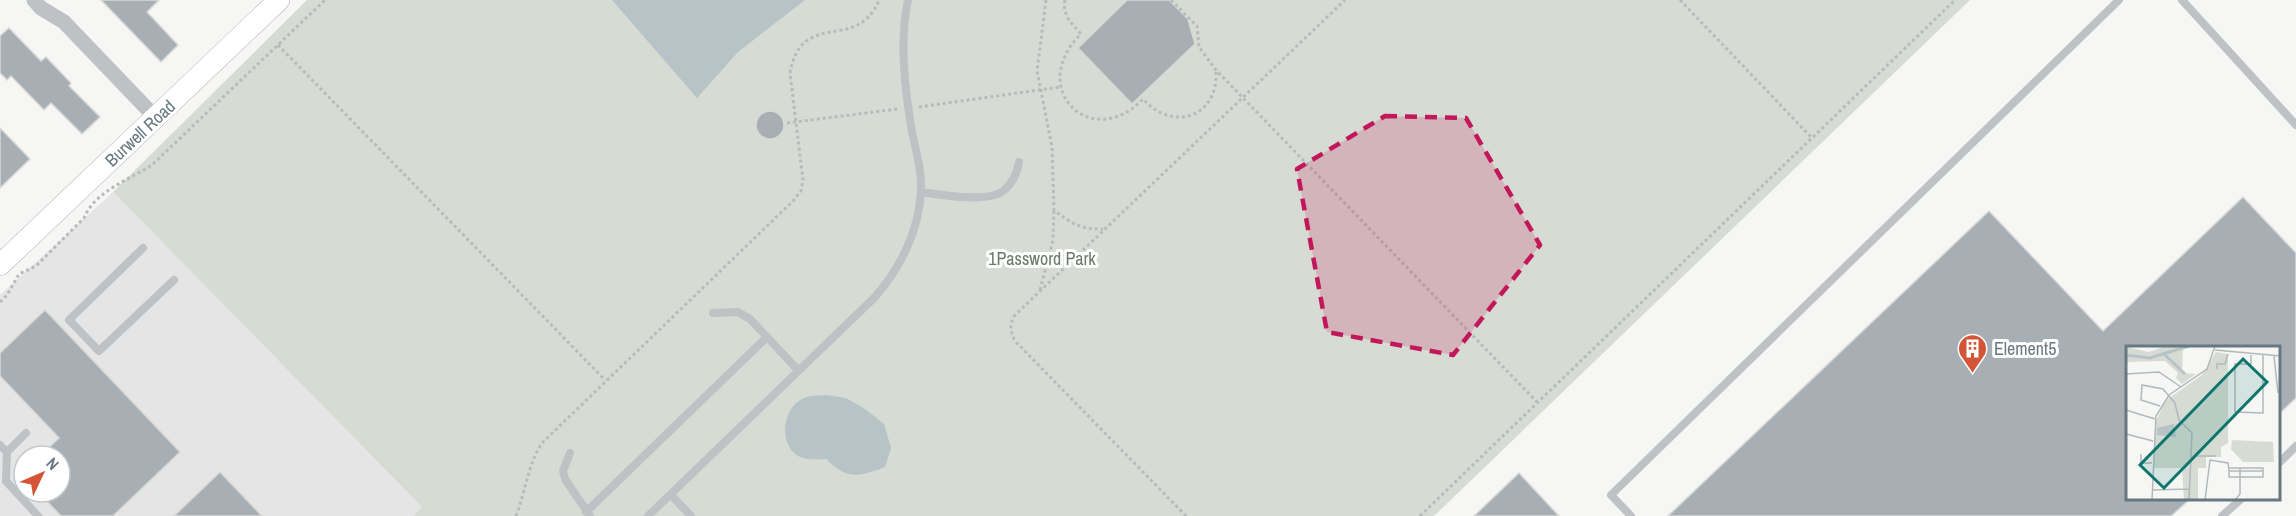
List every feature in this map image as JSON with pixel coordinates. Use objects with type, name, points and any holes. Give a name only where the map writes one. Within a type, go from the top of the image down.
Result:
[{"type":"main road","name":"Burwell Road","points":[[0,265],[279,0]]},
{"type":"street","points":[[34,0],[41,8],[64,22],[156,118]]},
{"type":"lane","points":[[648,516],[890,281],[910,241],[919,211],[921,192],[919,162],[909,108],[903,40],[908,0]]},
{"type":"lane","points":[[1631,516],[1611,495],[2119,0]]},
{"type":"lane","points":[[2182,0],[2296,125]]},
{"type":"lane","points":[[921,192],[964,196],[1001,193],[1014,179],[1019,162]]},
{"type":"lane","points":[[143,248],[69,320],[99,351],[174,280]]},
{"type":"lane","points":[[713,313],[738,312],[750,319],[798,370]]},
{"type":"lane","points":[[570,453],[563,471],[565,479],[588,514],[767,337]]},
{"type":"lane","points":[[26,432],[7,452],[6,481],[38,516]]},
{"type":"lane","points":[[0,445],[7,452]]},
{"type":"lane","points":[[2281,461],[2296,446]]},
{"type":"lane","points":[[671,495],[691,516]]},
{"type":"lane","points":[[2222,516],[2239,501]]},
{"type":"path","points":[[0,302],[8,295],[19,273],[36,266],[84,218],[87,211],[115,185],[152,165],[325,0]]},
{"type":"path","points":[[516,516],[528,471],[538,449],[801,191],[803,180],[790,73],[792,59],[799,47],[809,38],[821,33],[863,24],[874,11],[879,0]]},
{"type":"path","points":[[1039,292],[1053,240],[1054,210],[1052,147],[1037,71],[1046,0]]},
{"type":"path","points":[[1065,0],[1067,18],[1081,34],[1068,46],[1062,60],[1060,87],[1070,106],[1080,114],[1109,120],[1124,114],[1143,99],[1165,115],[1178,118],[1191,116],[1202,110],[1212,95],[1216,82],[1216,70]]},
{"type":"path","points":[[1171,0],[1197,26],[1199,47],[1216,70],[1537,402]]},
{"type":"path","points":[[1186,516],[1015,342],[1010,327],[1011,322],[1015,315],[1345,0]]},
{"type":"path","points":[[1680,0],[1812,138]]},
{"type":"path","points":[[1420,516],[1955,0]]},
{"type":"path","points":[[278,45],[606,381]]},
{"type":"path","points":[[786,123],[1060,87]]},
{"type":"path","points":[[1054,210],[1073,225],[1091,230],[1105,229]]},
{"type":"highlighted area","points":[[1385,116],[1466,118],[1540,245],[1453,355],[1327,332],[1297,169]]},
{"type":"shaded area","points":[[612,0],[805,0],[738,52],[697,98]]},
{"type":"shaded area","points":[[113,192],[422,507],[413,516],[0,516],[0,295]]},
{"type":"shaded area","points":[[827,395],[846,398],[884,424],[891,448],[885,467],[854,475],[840,471],[826,459],[803,458],[789,447],[785,428],[790,410],[804,398]]},
{"type":"green space","name":"1Password Park","points":[[307,0],[1970,0],[1434,516],[413,516],[422,507],[113,192]]},
{"type":"building","points":[[101,0],[159,0],[147,12],[178,45],[161,62]]},
{"type":"building","points":[[1127,0],[1169,0],[1188,19],[1195,44],[1132,104],[1078,48]]},
{"type":"building","points":[[9,28],[41,61],[46,57],[71,83],[69,86],[100,117],[82,134],[51,103],[44,110],[11,76],[7,80],[0,73],[0,36]]},
{"type":"building","points":[[770,111],[780,115],[784,125],[780,135],[770,139],[760,135],[756,125],[760,115]]},
{"type":"building","points":[[0,128],[30,159],[0,188]]},
{"type":"building","name":"Element5","points":[[2243,197],[2296,253],[2296,398],[2281,412],[2281,346],[2126,346],[2126,501],[2188,501],[2171,516],[1668,516],[1989,211],[2103,331]]},
{"type":"building","points":[[45,310],[180,452],[113,516],[61,516],[50,504],[72,504],[72,444],[53,444],[59,438],[0,376],[0,353]]},
{"type":"building","points":[[220,472],[262,516],[174,516]]},
{"type":"building","points":[[1519,473],[1559,516],[1474,516]]},
{"type":"place","name":"Element5","points":[[1973,374]]}]
